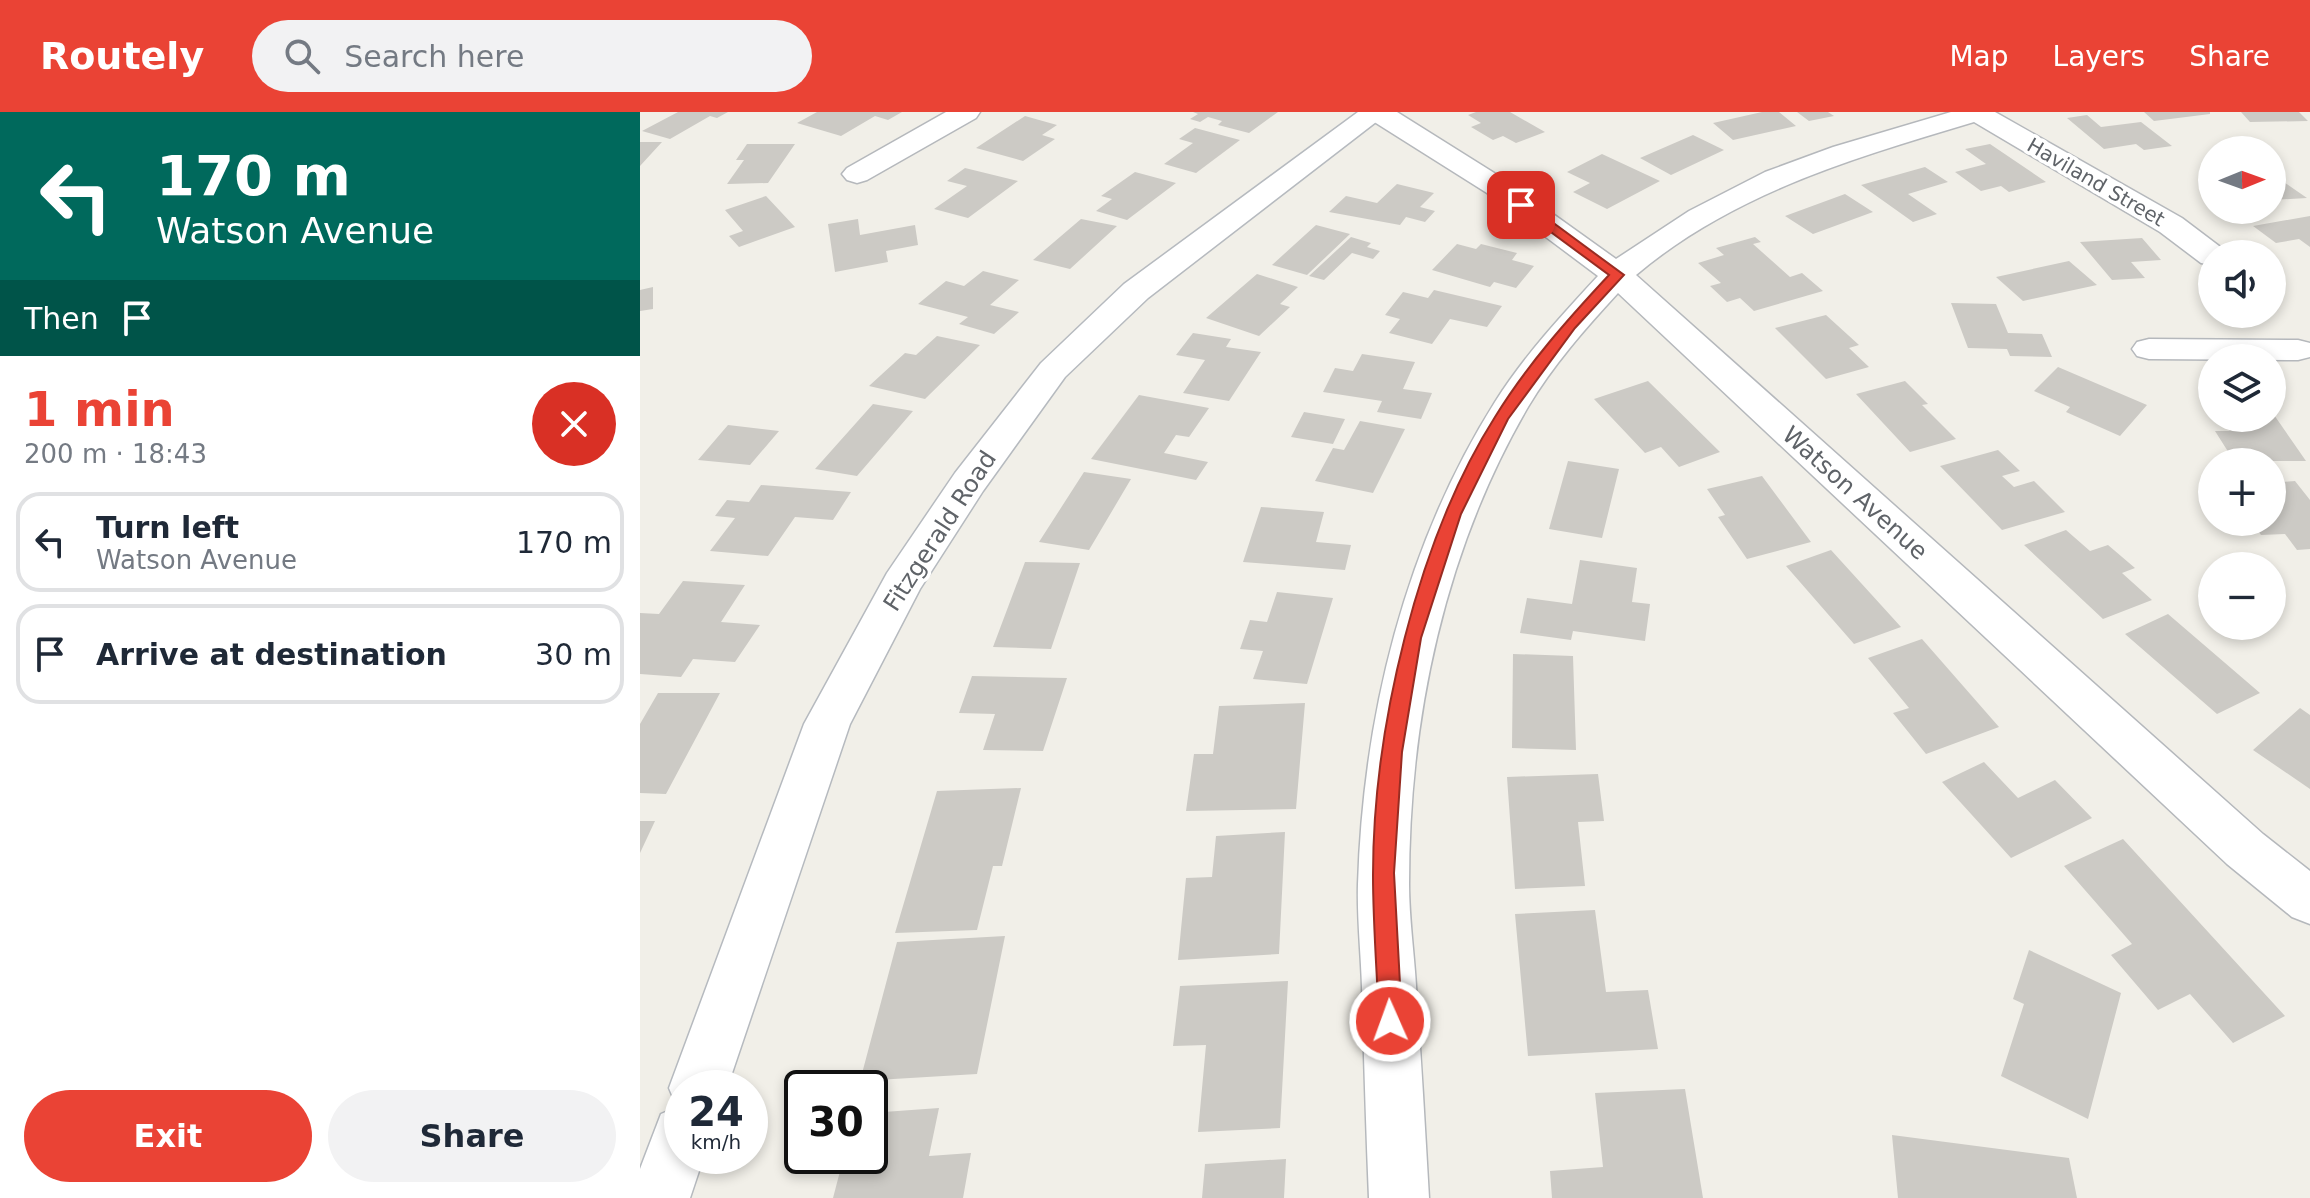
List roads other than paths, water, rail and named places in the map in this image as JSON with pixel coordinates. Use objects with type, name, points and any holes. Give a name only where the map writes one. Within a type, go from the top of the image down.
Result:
[{"type":"street","points":[[857,174],[966,112]]},
{"type":"street","name":"Watson Avenue","points":[[1377,112],[1497,187],[1617,275],[2233,839],[2310,901]]},
{"type":"street","name":"Fitzgerald Road","points":[[704,1070],[827,724],[902,584],[969,482],[1053,370],[1136,291],[1377,112]]},
{"type":"street","points":[[1399,1198],[1383,873],[1392,752],[1412,638],[1453,514],[1501,418],[1570,325],[1617,275],[1701,217],[1752,189],[1829,158],[1978,112]]},
{"type":"street","name":"Haviland Street","points":[[1978,112],[2171,225],[2198,245]]},
{"type":"street","points":[[2282,328],[2304,358]]},
{"type":"street","points":[[2149,349],[2304,358]]},
{"type":"street","points":[[660,1198],[668,1174]]}]
